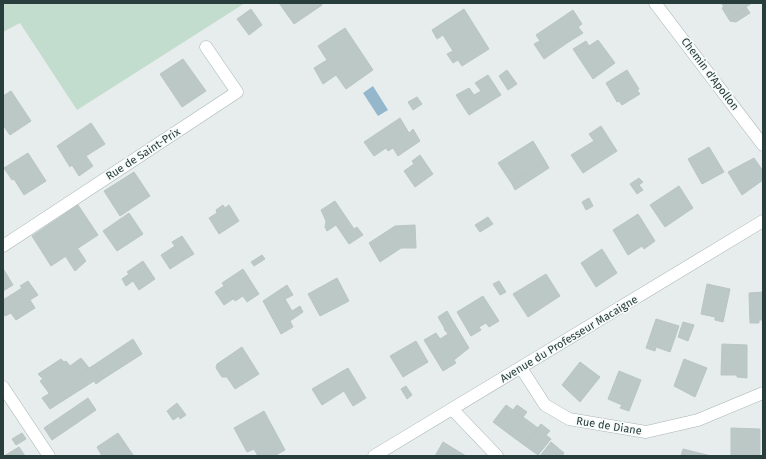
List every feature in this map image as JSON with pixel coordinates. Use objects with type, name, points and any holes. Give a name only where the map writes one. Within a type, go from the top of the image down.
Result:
[{"type":"street","name":"Chemin d'Apollon","points":[[655,3],[763,145]]},
{"type":"street","name":"Rue de Saint-Prix","points":[[3,246],[238,92],[206,47]]},
{"type":"street","name":"Avenue du Professeur Macaigne","points":[[374,456],[453,410],[763,221]]},
{"type":"street","name":"Rue de Diane","points":[[521,368],[545,405],[569,419],[646,432],[698,420],[763,394]]},
{"type":"street","points":[[3,387],[49,456]]},
{"type":"street","points":[[453,410],[497,456]]},
{"type":"green space","points":[[3,3],[245,3],[77,110],[20,23],[3,32]]},
{"type":"water","points":[[373,86],[388,110],[378,116],[363,93]]},
{"type":"building","points":[[279,3],[321,3],[322,5],[294,24]]},
{"type":"building","points":[[721,3],[752,3],[734,15],[727,5],[724,7]]},
{"type":"building","points":[[727,5],[734,15],[746,7],[750,13],[736,22],[730,21],[722,8]]},
{"type":"building","points":[[251,9],[262,25],[249,35],[237,19]]},
{"type":"building","points":[[464,9],[489,49],[462,66],[458,60],[453,63],[447,54],[453,51],[443,35],[437,39],[432,30]]},
{"type":"building","points":[[573,10],[582,24],[578,27],[583,33],[567,43],[564,39],[547,51],[536,35]]},
{"type":"building","points":[[345,28],[373,70],[346,89],[336,75],[323,84],[314,68],[327,60],[318,46]]},
{"type":"building","points":[[564,39],[567,43],[544,59],[534,44],[540,41],[547,51]]},
{"type":"building","points":[[598,40],[615,63],[593,79],[573,49],[586,41],[589,46]]},
{"type":"building","points":[[183,59],[206,91],[182,107],[160,74]]},
{"type":"building","points":[[507,70],[517,84],[508,90],[499,76]]},
{"type":"building","points":[[627,70],[639,89],[637,90],[640,94],[622,105],[619,101],[617,102],[606,83]]},
{"type":"building","points":[[488,75],[501,95],[469,115],[456,95],[469,88],[474,95],[481,91],[475,83]]},
{"type":"building","points":[[11,91],[31,121],[10,135],[3,125],[3,96]]},
{"type":"building","points":[[417,97],[422,104],[413,110],[408,102]]},
{"type":"building","points":[[400,118],[409,133],[413,129],[420,141],[398,156],[393,148],[388,151],[386,148],[374,156],[364,142]]},
{"type":"building","points":[[91,123],[105,144],[86,156],[93,166],[79,176],[72,165],[70,167],[57,146]]},
{"type":"building","points":[[601,126],[617,151],[583,173],[571,155],[594,141],[589,134]]},
{"type":"building","points":[[533,141],[545,161],[512,184],[498,163]]},
{"type":"building","points":[[709,147],[724,172],[702,184],[688,159]]},
{"type":"building","points":[[28,153],[46,181],[24,195],[14,179],[12,180],[4,168]]},
{"type":"building","points":[[420,155],[433,174],[415,187],[404,171],[414,164],[412,161]]},
{"type":"building","points":[[754,158],[763,171],[763,180],[742,195],[728,172]]},
{"type":"building","points":[[545,161],[549,168],[515,190],[512,184]]},
{"type":"building","points":[[134,172],[150,196],[120,216],[104,191]]},
{"type":"building","points":[[639,178],[643,182],[639,185],[643,190],[637,194],[630,184]]},
{"type":"building","points":[[679,186],[693,208],[665,227],[650,205]]},
{"type":"building","points":[[589,198],[593,206],[586,210],[582,202]]},
{"type":"building","points":[[335,201],[354,229],[357,227],[363,235],[349,244],[336,225],[327,231],[325,227],[326,221],[321,210]]},
{"type":"building","points":[[78,205],[98,235],[51,266],[32,236]]},
{"type":"building","points":[[223,205],[225,208],[229,205],[239,221],[219,234],[209,218],[217,213],[216,210]]},
{"type":"building","points":[[129,213],[143,234],[117,251],[103,231]]},
{"type":"building","points":[[638,214],[655,241],[644,249],[642,246],[628,255],[613,230]]},
{"type":"building","points":[[488,217],[493,224],[480,232],[475,225]]},
{"type":"building","points":[[415,225],[416,248],[401,248],[380,262],[369,243],[395,226]]},
{"type":"building","points":[[182,236],[194,254],[184,260],[172,242]]},
{"type":"building","points":[[175,246],[184,260],[170,269],[161,255]]},
{"type":"building","points":[[78,249],[86,261],[75,271],[66,257]]},
{"type":"building","points":[[602,249],[617,273],[596,287],[581,263]]},
{"type":"building","points":[[262,255],[265,259],[254,266],[251,262]]},
{"type":"building","points":[[143,261],[155,279],[139,290],[133,281],[126,286],[122,279],[129,274],[127,272]]},
{"type":"building","points":[[243,269],[259,294],[247,302],[243,296],[235,301],[222,283]]},
{"type":"building","points":[[4,270],[13,285],[3,291],[3,271]]},
{"type":"building","points":[[546,274],[560,296],[528,317],[513,294]]},
{"type":"building","points":[[337,278],[349,301],[320,316],[308,294]]},
{"type":"building","points":[[28,281],[38,295],[30,300],[35,308],[16,320],[11,313],[5,316],[3,313],[3,300],[22,288],[20,286]]},
{"type":"building","points":[[499,281],[506,292],[500,295],[493,284]]},
{"type":"building","points":[[707,284],[730,289],[723,322],[715,320],[715,317],[701,314]]},
{"type":"building","points":[[287,285],[293,295],[285,299],[292,311],[300,306],[303,312],[290,321],[293,327],[281,334],[263,301]]},
{"type":"building","points":[[224,286],[233,299],[224,305],[215,292]]},
{"type":"building","points":[[763,292],[763,320],[759,320],[759,323],[750,323],[749,293]]},
{"type":"building","points":[[483,296],[499,321],[489,327],[486,323],[479,327],[481,330],[471,336],[457,312]]},
{"type":"building","points":[[447,311],[454,323],[445,329],[438,317]]},
{"type":"building","points":[[656,319],[679,326],[670,352],[656,347],[655,351],[646,348]]},
{"type":"building","points":[[683,322],[694,325],[688,341],[678,337]]},
{"type":"building","points":[[454,323],[469,348],[454,360],[456,363],[443,371],[424,340],[436,333],[440,339],[448,334],[444,329]]},
{"type":"building","points":[[133,339],[142,354],[103,379],[94,365]]},
{"type":"building","points":[[416,341],[428,362],[403,377],[390,356]]},
{"type":"building","points":[[722,344],[747,345],[747,378],[737,377],[737,375],[721,375]]},
{"type":"building","points":[[242,347],[259,374],[235,389],[227,377],[222,377],[216,368],[217,364]]},
{"type":"building","points":[[81,358],[89,368],[49,393],[40,381],[43,379],[38,374],[61,359],[64,362],[66,361],[70,366]]},
{"type":"building","points":[[684,359],[707,368],[695,397],[674,386]]},
{"type":"building","points":[[580,362],[600,377],[580,402],[562,385]]},
{"type":"building","points":[[94,365],[103,379],[96,384],[94,381],[50,409],[42,398]]},
{"type":"building","points":[[348,368],[366,398],[353,406],[344,391],[322,405],[312,389]]},
{"type":"building","points":[[619,371],[641,380],[629,411],[620,408],[622,405],[608,399]]},
{"type":"building","points":[[406,386],[412,395],[407,399],[401,389]]},
{"type":"building","points":[[88,398],[96,410],[52,440],[44,428]]},
{"type":"building","points":[[177,403],[186,415],[180,419],[179,416],[173,420],[167,411]]},
{"type":"building","points":[[506,405],[523,417],[509,434],[493,422]]},
{"type":"building","points":[[517,405],[527,412],[523,417],[513,410]]},
{"type":"building","points":[[264,411],[285,450],[274,456],[258,456],[254,449],[247,452],[234,428]]},
{"type":"building","points":[[523,417],[538,428],[524,445],[509,434]]},
{"type":"building","points":[[541,424],[550,431],[546,435],[551,439],[538,455],[524,445]]},
{"type":"building","points":[[731,428],[760,429],[760,456],[731,456]]},
{"type":"building","points":[[22,433],[26,439],[16,445],[12,439]]},
{"type":"building","points":[[118,433],[133,455],[102,456],[97,447]]},
{"type":"building","points":[[443,442],[466,456],[435,456]]},
{"type":"building","points":[[551,442],[564,453],[562,456],[540,456]]},
{"type":"building","points":[[19,447],[25,456],[4,456]]},
{"type":"building","points":[[683,449],[711,456],[681,456]]}]
